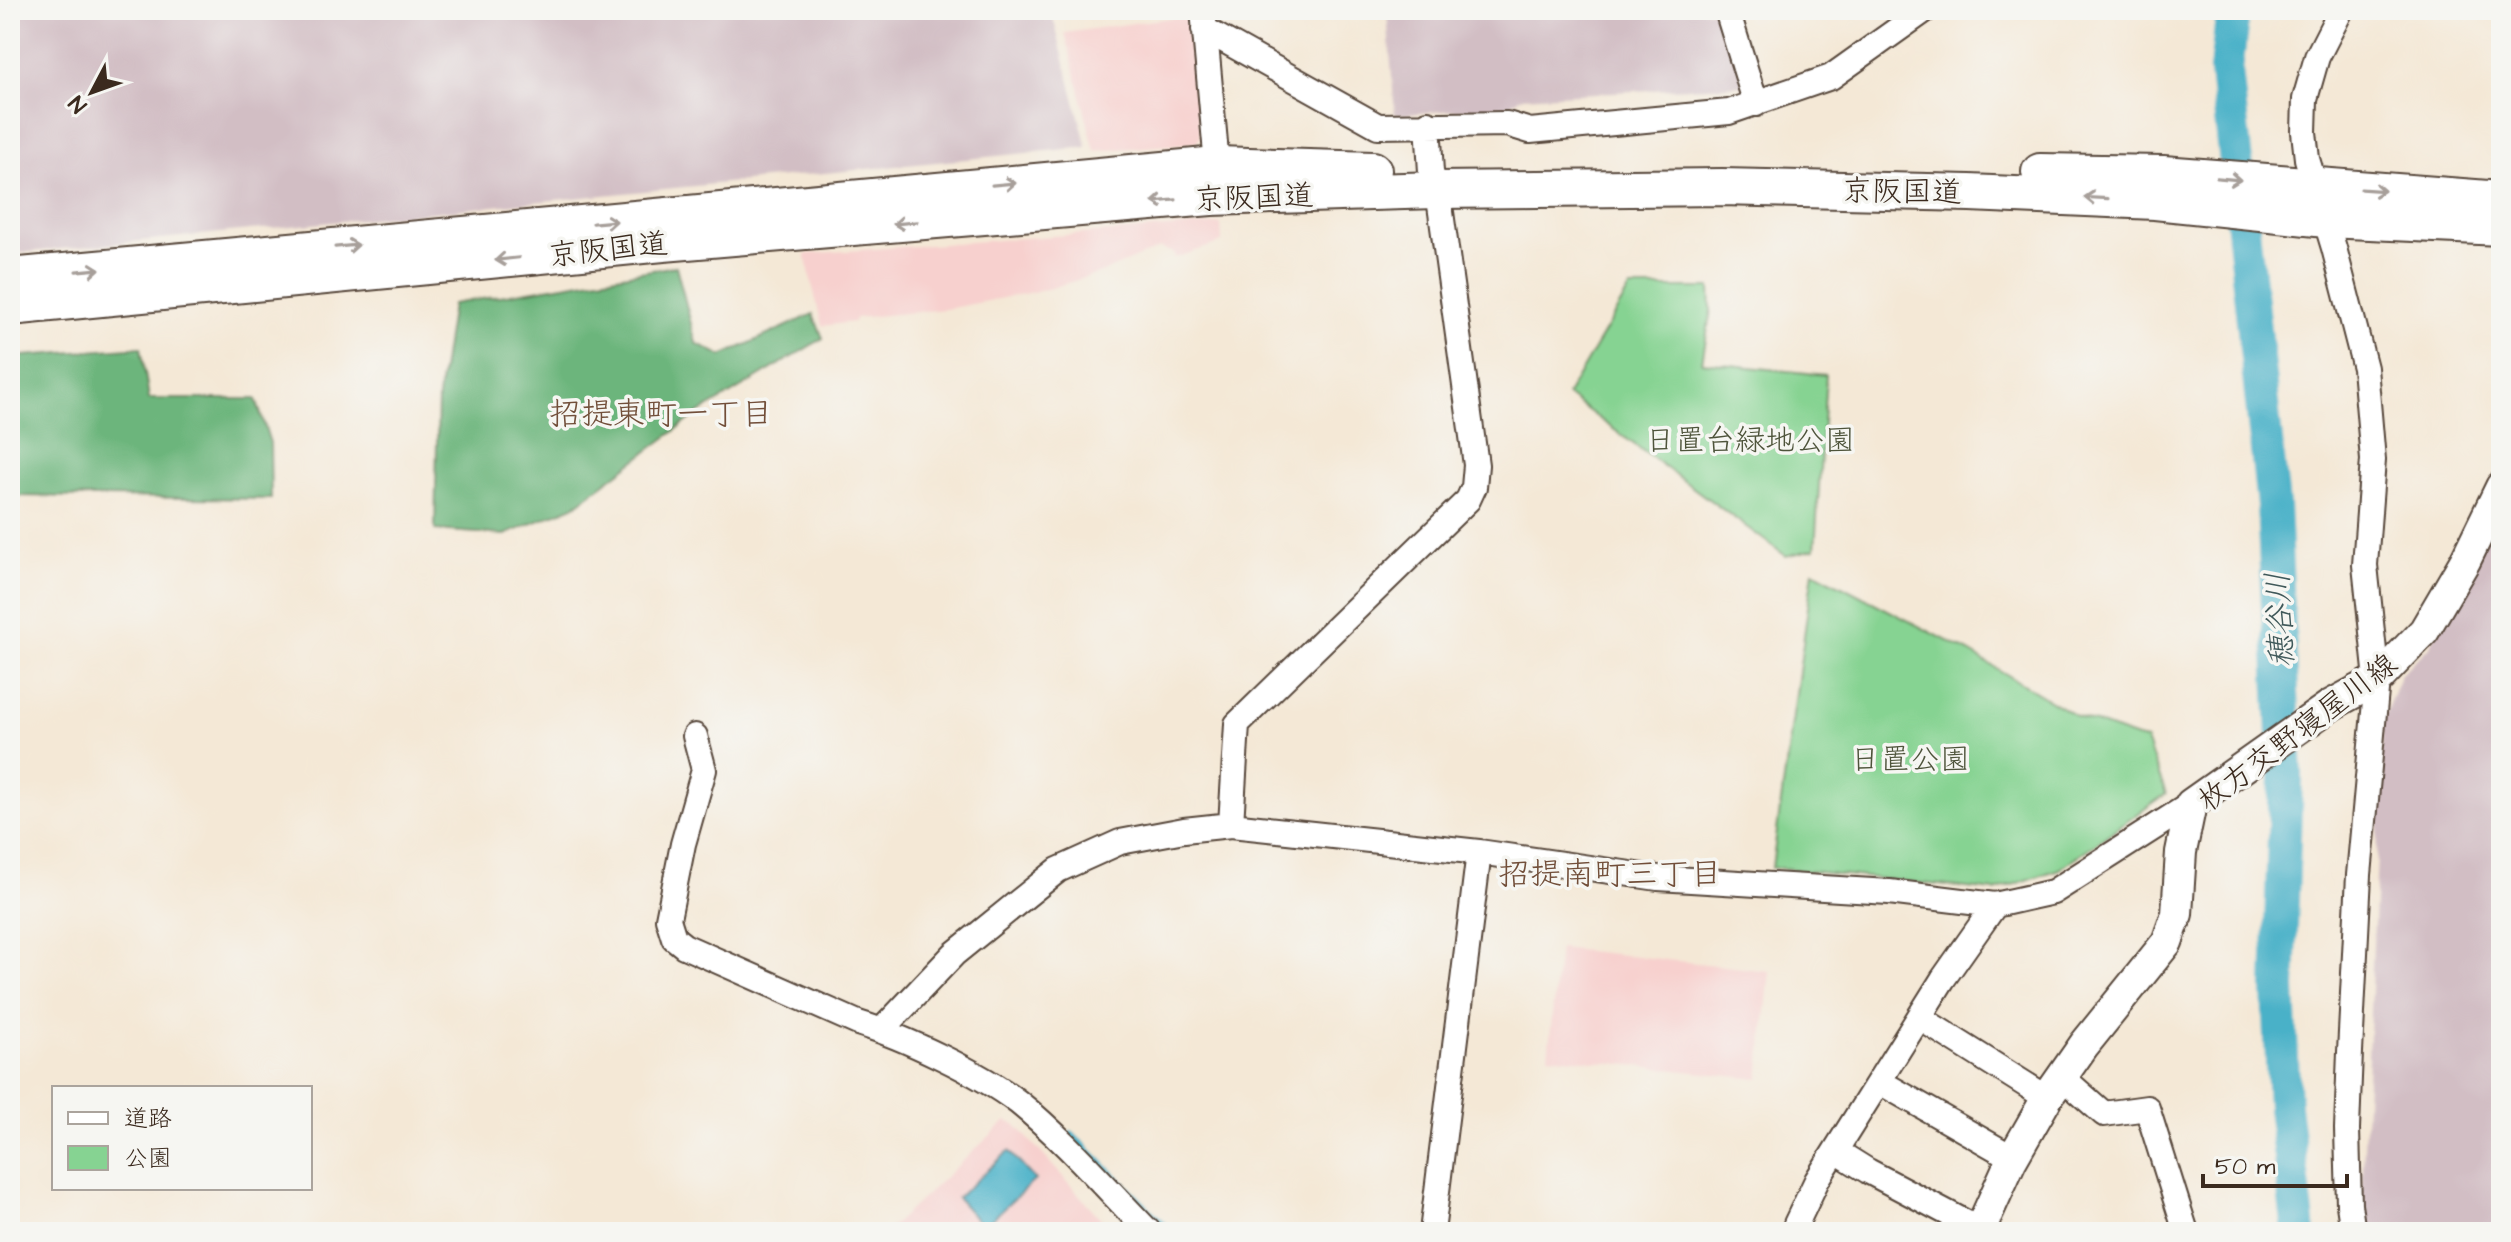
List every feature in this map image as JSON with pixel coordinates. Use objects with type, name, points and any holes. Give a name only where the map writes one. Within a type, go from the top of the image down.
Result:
[{"type":"highway","name":"京阪国道","points":[[10,277],[1217,165],[1434,181]]},
{"type":"highway","name":"京阪国道","points":[[10,307],[663,243],[1196,199],[1434,181],[1784,169],[2168,189],[2310,202],[2501,227]]},
{"type":"highway","name":"京阪国道","points":[[2310,202],[2501,200]]},
{"type":"main road","name":"枚方交野寝屋川線","points":[[1980,1231],[2013,1158],[2054,1088],[2084,1045],[2167,942],[2177,914],[2181,852],[2191,804],[2331,705],[2377,680],[2424,631],[2500,493]]},
{"type":"street","points":[[1727,10],[1756,104]]},
{"type":"street","points":[[1203,19],[1378,126],[1507,124],[1530,131],[1729,112],[1756,104],[1831,77],[1925,10]]},
{"type":"street","points":[[2341,10],[2317,57],[2305,99],[2310,202],[2365,368],[2373,460],[2365,565],[2377,680],[2359,875],[2350,1052],[2347,1144],[2353,1232]]},
{"type":"street","points":[[1203,19],[1217,165]]},
{"type":"street","points":[[1231,825],[1237,724],[1435,534],[1468,500],[1474,487],[1474,449],[1428,123]]},
{"type":"street","points":[[695,736],[704,770],[683,844],[668,919],[674,938],[698,952],[858,1023],[882,1030],[988,1082],[1019,1103],[1149,1232]]},
{"type":"street","points":[[882,1030],[954,954],[1058,870],[1120,842],[1184,830],[1231,825],[1479,852],[1658,878],[1889,892],[1995,905],[2053,892],[2191,804]]},
{"type":"street","points":[[1432,1232],[1479,852]]},
{"type":"street","points":[[1798,1232],[1796,1224],[1817,1180],[1943,979],[1995,905]]},
{"type":"street","points":[[1920,1018],[2104,1114],[2147,1108],[2186,1232]]},
{"type":"street","points":[[1880,1082],[2013,1158]]},
{"type":"street","points":[[1836,1151],[1980,1231]]},
{"type":"shaded area","points":[[10,10],[1051,10],[1087,147],[10,254]]},
{"type":"shaded area","points":[[1399,10],[1721,10],[1745,85],[1521,97],[1507,106],[1395,115],[1387,14]]},
{"type":"shaded area","points":[[1189,15],[1200,137],[1195,143],[1095,151],[1065,33]]},
{"type":"shaded area","points":[[1221,224],[1222,242],[1175,258],[1174,253],[1160,248],[1101,273],[1044,290],[946,309],[855,318],[854,322],[822,326],[805,254]]},
{"type":"shaded area","points":[[2501,521],[2501,1232],[2371,1232],[2362,1193],[2383,719],[2401,674],[2429,648],[2494,523]]},
{"type":"shaded area","points":[[1559,948],[1770,971],[1759,1079],[1548,1056]]},
{"type":"shaded area","points":[[1006,1121],[1015,1124],[1113,1232],[886,1232]]},
{"type":"green space","points":[[676,266],[696,343],[722,356],[813,314],[823,338],[696,415],[574,506],[505,535],[435,530],[438,397],[452,304]]},
{"type":"green space","name":"日置台緑地公園","points":[[1630,288],[1710,288],[1711,310],[1702,362],[1826,375],[1815,549],[1786,556],[1567,395]]},
{"type":"green space","points":[[141,347],[149,399],[256,399],[270,443],[271,499],[10,496],[10,357]]},
{"type":"green space","name":"日置公園","points":[[1813,571],[1969,652],[2078,717],[2146,741],[2166,794],[2059,869],[1995,891],[1772,867]]},
{"type":"water","points":[[1009,1151],[1035,1180],[983,1227],[957,1198]]},
{"type":"waterway","name":"穂谷川","points":[[2233,10],[2226,71],[2273,505],[2286,776],[2279,988],[2284,1107],[2299,1232]]},
{"type":"waterway","points":[[1072,1134],[1171,1232]]},
{"type":"district","name":"招提東町一丁目","points":[[661,413]]},
{"type":"district","name":"招提南町三丁目","points":[[1610,873]]}]
